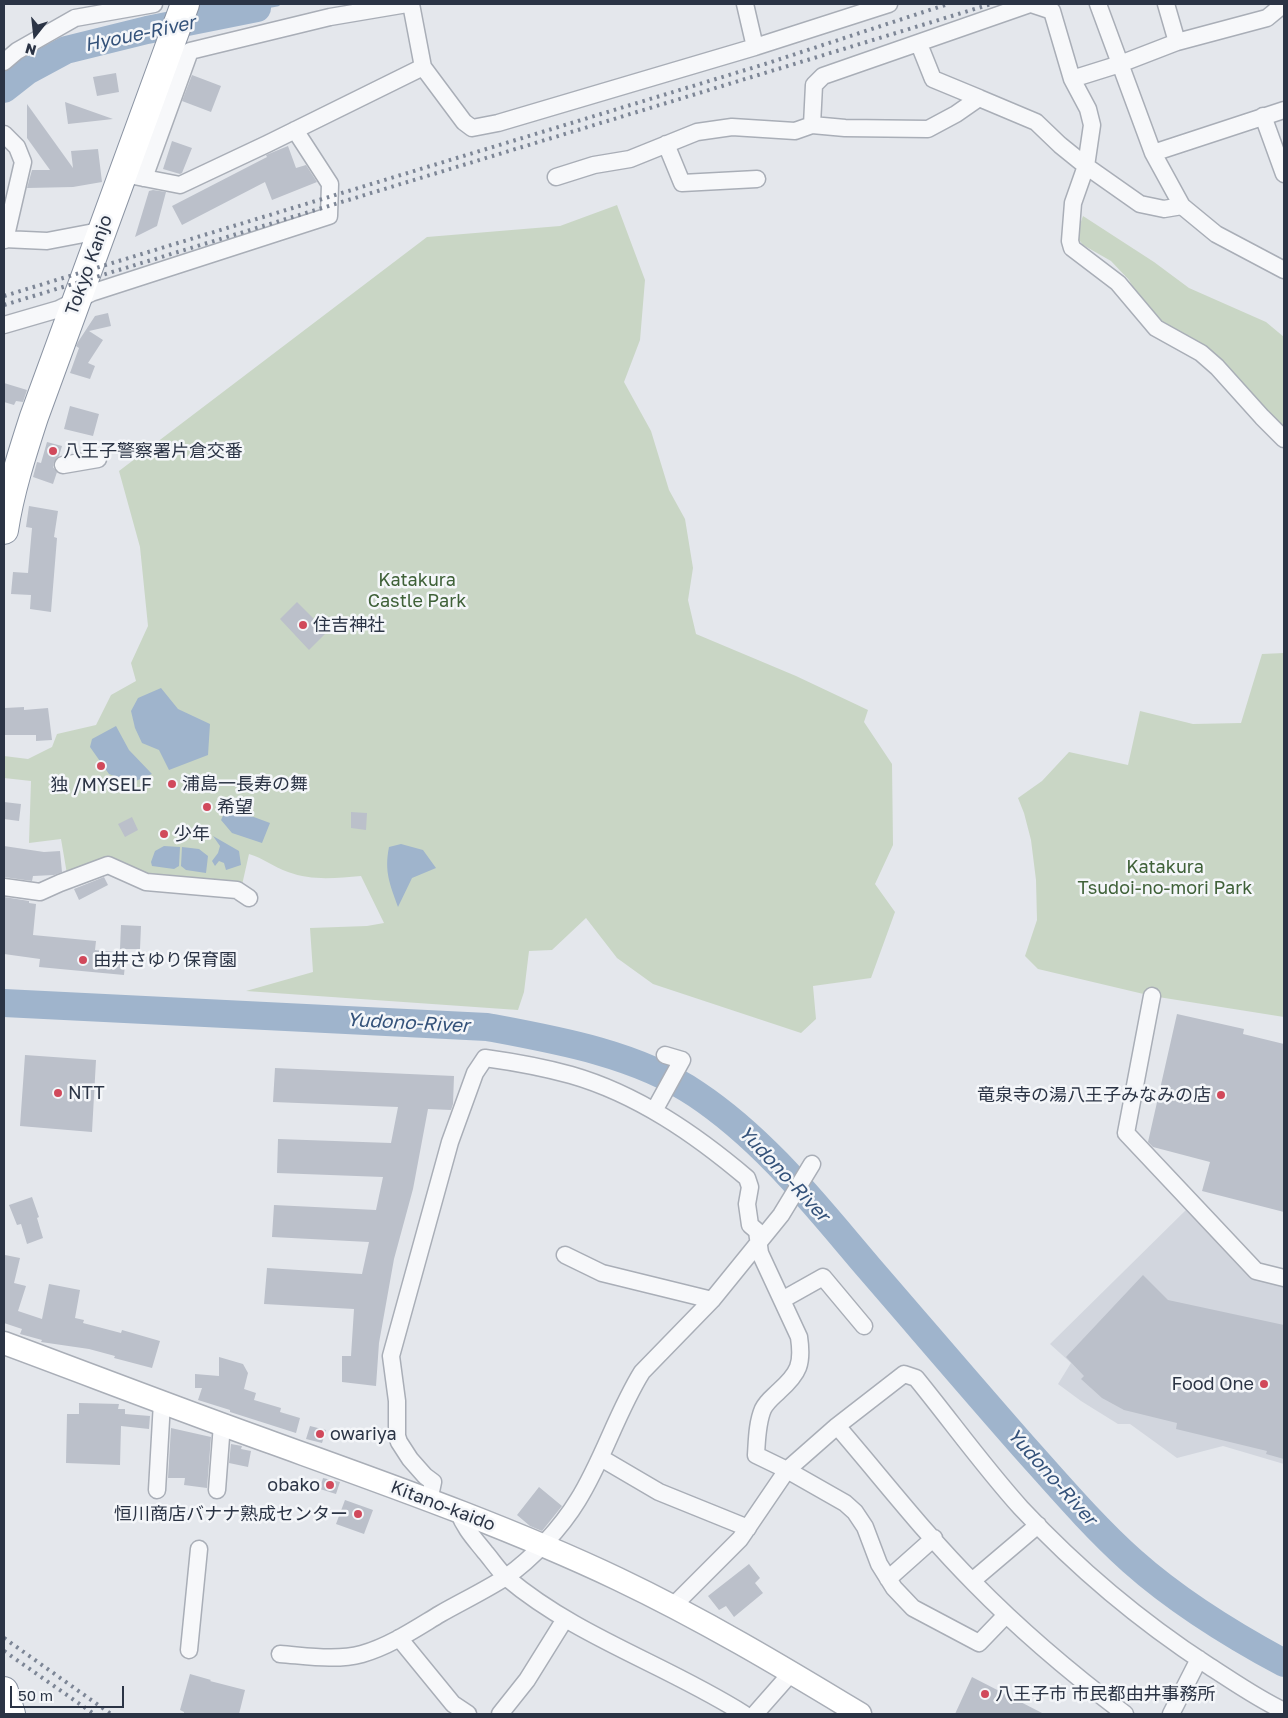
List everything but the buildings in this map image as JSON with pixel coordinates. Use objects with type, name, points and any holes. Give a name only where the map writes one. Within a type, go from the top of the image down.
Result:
[{"type":"highway","name":"Tokyo Kanjo","points":[[4,530],[19,462],[100,232],[134,175],[170,44],[183,7]]},
{"type":"highway","points":[[4,1691],[11,1714]]},
{"type":"main road","name":"Kitano-kaido","points":[[4,1343],[458,1511],[542,1545],[673,1606],[792,1672],[860,1714]]},
{"type":"street","points":[[4,62],[17,51],[75,18],[154,4]]},
{"type":"street","points":[[407,4],[330,17],[190,51],[134,175],[180,185],[424,67]]},
{"type":"street","points":[[411,4],[424,67],[464,122],[472,128],[498,123],[755,47],[889,4]]},
{"type":"street","points":[[745,4],[755,47]]},
{"type":"street","points":[[812,125],[814,84],[823,76],[1030,4],[1052,11],[1072,79],[1088,109],[1092,125],[1086,166],[1073,203],[1070,233],[1072,248],[1118,283],[1156,328],[1201,353],[1217,367],[1284,439]]},
{"type":"street","points":[[1098,4],[1153,153],[1182,206],[1216,234],[1284,270]]},
{"type":"street","points":[[1166,4],[1177,42]]},
{"type":"street","points":[[1072,79],[1120,64],[1177,42],[1267,18],[1284,4]]},
{"type":"street","points":[[919,44],[933,79],[1036,122],[1086,166],[1140,204],[1164,209],[1182,206]]},
{"type":"street","points":[[556,178],[594,165],[630,159],[697,132],[732,127],[795,131],[812,125],[845,128],[928,129],[956,114],[978,98]]},
{"type":"street","points":[[1153,153],[1284,110]]},
{"type":"street","points":[[1264,116],[1284,174]]},
{"type":"street","points":[[4,325],[58,309],[91,293],[329,216],[330,184],[295,130]]},
{"type":"street","points":[[4,134],[17,148],[23,162],[4,239],[47,242],[100,232]]},
{"type":"street","points":[[666,144],[682,183],[757,179]]},
{"type":"street","points":[[63,465],[98,459]]},
{"type":"street","points":[[4,887],[40,892],[60,882],[108,865],[146,882],[237,890],[249,898]]},
{"type":"street","points":[[1152,996],[1126,1134],[1256,1271],[1284,1278]]},
{"type":"street","points":[[655,1109],[682,1060],[665,1055]]},
{"type":"street","points":[[430,1501],[433,1482],[424,1476],[410,1459],[397,1436],[397,1401],[391,1356],[450,1142],[475,1073],[485,1058],[523,1063],[579,1078],[655,1109],[702,1141],[747,1178],[750,1187],[747,1204],[748,1220],[750,1225],[757,1231],[760,1253],[799,1337],[801,1359],[798,1370],[791,1380],[769,1400],[763,1409],[758,1428],[756,1455],[840,1500],[855,1512],[865,1527],[879,1564],[894,1588],[913,1608],[979,1643],[1006,1615]]},
{"type":"street","points":[[280,1654],[337,1658],[363,1654],[399,1638],[506,1577],[542,1545],[577,1502],[601,1458],[642,1372],[712,1300],[782,1213],[811,1165]]},
{"type":"street","points":[[565,1255],[602,1274],[712,1300]]},
{"type":"street","points":[[782,1300],[823,1277],[864,1326]]},
{"type":"street","points":[[673,1606],[740,1539],[787,1470],[837,1426],[904,1374],[916,1378],[998,1480],[1038,1525],[1094,1580],[1150,1626],[1258,1697],[1284,1711]]},
{"type":"street","points":[[157,1490],[162,1402]]},
{"type":"street","points":[[217,1490],[222,1424]]},
{"type":"street","points":[[837,1426],[972,1581],[1006,1615],[1084,1684],[1125,1714]]},
{"type":"street","points":[[601,1458],[659,1492],[748,1528]]},
{"type":"street","points":[[458,1511],[464,1526],[506,1577],[565,1619],[719,1699],[744,1714]]},
{"type":"street","points":[[972,1581],[1038,1525]]},
{"type":"street","points":[[888,1578],[934,1538]]},
{"type":"street","points":[[190,1650],[199,1549]]},
{"type":"street","points":[[500,1714],[527,1680],[565,1619]]},
{"type":"street","points":[[399,1638],[453,1704],[468,1714]]},
{"type":"street","points":[[1171,1714],[1199,1659]]},
{"type":"street","points":[[755,1714],[792,1672]]},
{"type":"shaded area","points":[[1189,1207],[1254,1275],[1284,1282],[1284,1464],[1223,1446],[1177,1458],[1130,1424],[1118,1424],[1058,1384],[1071,1363],[1050,1344]]},
{"type":"green space","name":"Katakura Castle Park","points":[[617,205],[645,280],[640,340],[624,382],[651,431],[669,490],[685,519],[693,568],[688,600],[696,634],[796,676],[868,710],[864,722],[892,764],[893,845],[875,884],[895,912],[871,978],[813,986],[816,1019],[801,1033],[653,984],[617,958],[586,918],[552,950],[529,951],[524,992],[518,1010],[246,991],[313,972],[310,928],[367,926],[384,923],[361,876],[306,877],[278,868],[249,854],[242,885],[145,877],[113,861],[67,874],[61,839],[29,843],[31,781],[4,778],[4,756],[28,759],[52,747],[57,734],[96,725],[111,695],[136,681],[131,663],[148,626],[140,547],[119,471],[427,237],[560,226]]},
{"type":"green space","points":[[1083,216],[1154,262],[1189,288],[1266,322],[1284,337],[1284,430],[1202,345],[1160,321],[1140,300],[1129,280],[1111,261],[1083,245],[1076,236]]},
{"type":"green space","name":"Katakura Tsudoi-no-mori Park","points":[[1284,653],[1284,1017],[1152,996],[1038,969],[1025,956],[1037,920],[1036,880],[1031,840],[1018,798],[1042,781],[1069,752],[1128,765],[1140,711],[1193,724],[1241,723],[1262,654]]},
{"type":"water","points":[[161,688],[178,709],[210,724],[208,755],[169,770],[159,750],[142,743],[135,728],[131,711],[138,698]]},
{"type":"water","points":[[116,726],[129,750],[152,774],[131,783],[109,774],[90,747],[92,739]]},
{"type":"water","points":[[227,807],[270,823],[262,843],[232,833],[221,820]]},
{"type":"water","points":[[213,836],[239,851],[241,865],[226,870],[224,863],[219,861],[215,866],[212,861],[218,853],[220,846]]},
{"type":"water","points":[[401,844],[423,850],[436,868],[412,878],[398,907],[389,878],[387,864],[389,847]]},
{"type":"water","points":[[164,846],[180,847],[179,866],[174,869],[152,866],[151,862],[155,851]]},
{"type":"water","points":[[182,847],[199,849],[208,856],[206,873],[186,870],[181,866]]},
{"type":"waterway","points":[[257,8],[278,4]]},
{"type":"waterway","name":"Hyoue-River","points":[[4,89],[27,71],[66,50],[147,30],[257,8]]},
{"type":"waterway","name":"Yudono-River","points":[[4,1003],[487,1027],[596,1050],[648,1068],[673,1080],[721,1112],[745,1132],[788,1175],[1024,1447],[1118,1548],[1186,1604],[1224,1629],[1284,1663]]},
{"type":"railway","points":[[4,296],[765,64],[948,4]]},
{"type":"railway","points":[[4,305],[991,4]]},
{"type":"railway","points":[[4,1638],[111,1714]]},
{"type":"railway","points":[[4,1651],[94,1714]]},
{"type":"place","name":"八王子警察署片倉交番","points":[[53,451]]},
{"type":"place","name":"住吉神社","points":[[303,625]]},
{"type":"place","name":"独 /MYSELF","points":[[101,766]]},
{"type":"place","name":"浦島一長寿の舞","points":[[172,784]]},
{"type":"place","name":"希望","points":[[207,807]]},
{"type":"place","name":"少年","points":[[164,834]]},
{"type":"place","name":"由井さゆり保育園","points":[[83,960]]},
{"type":"place","name":"NTT","points":[[58,1093]]},
{"type":"place","name":"竜泉寺の湯八王子みなみの店","points":[[1221,1095]]},
{"type":"place","name":"Food One","points":[[1264,1384]]},
{"type":"place","name":"owariya","points":[[320,1434]]},
{"type":"place","name":"obako","points":[[330,1485]]},
{"type":"place","name":"恒川商店バナナ熟成センター","points":[[358,1514]]},
{"type":"place","name":"八王子市 市民都由井事務所","points":[[985,1694]]}]
